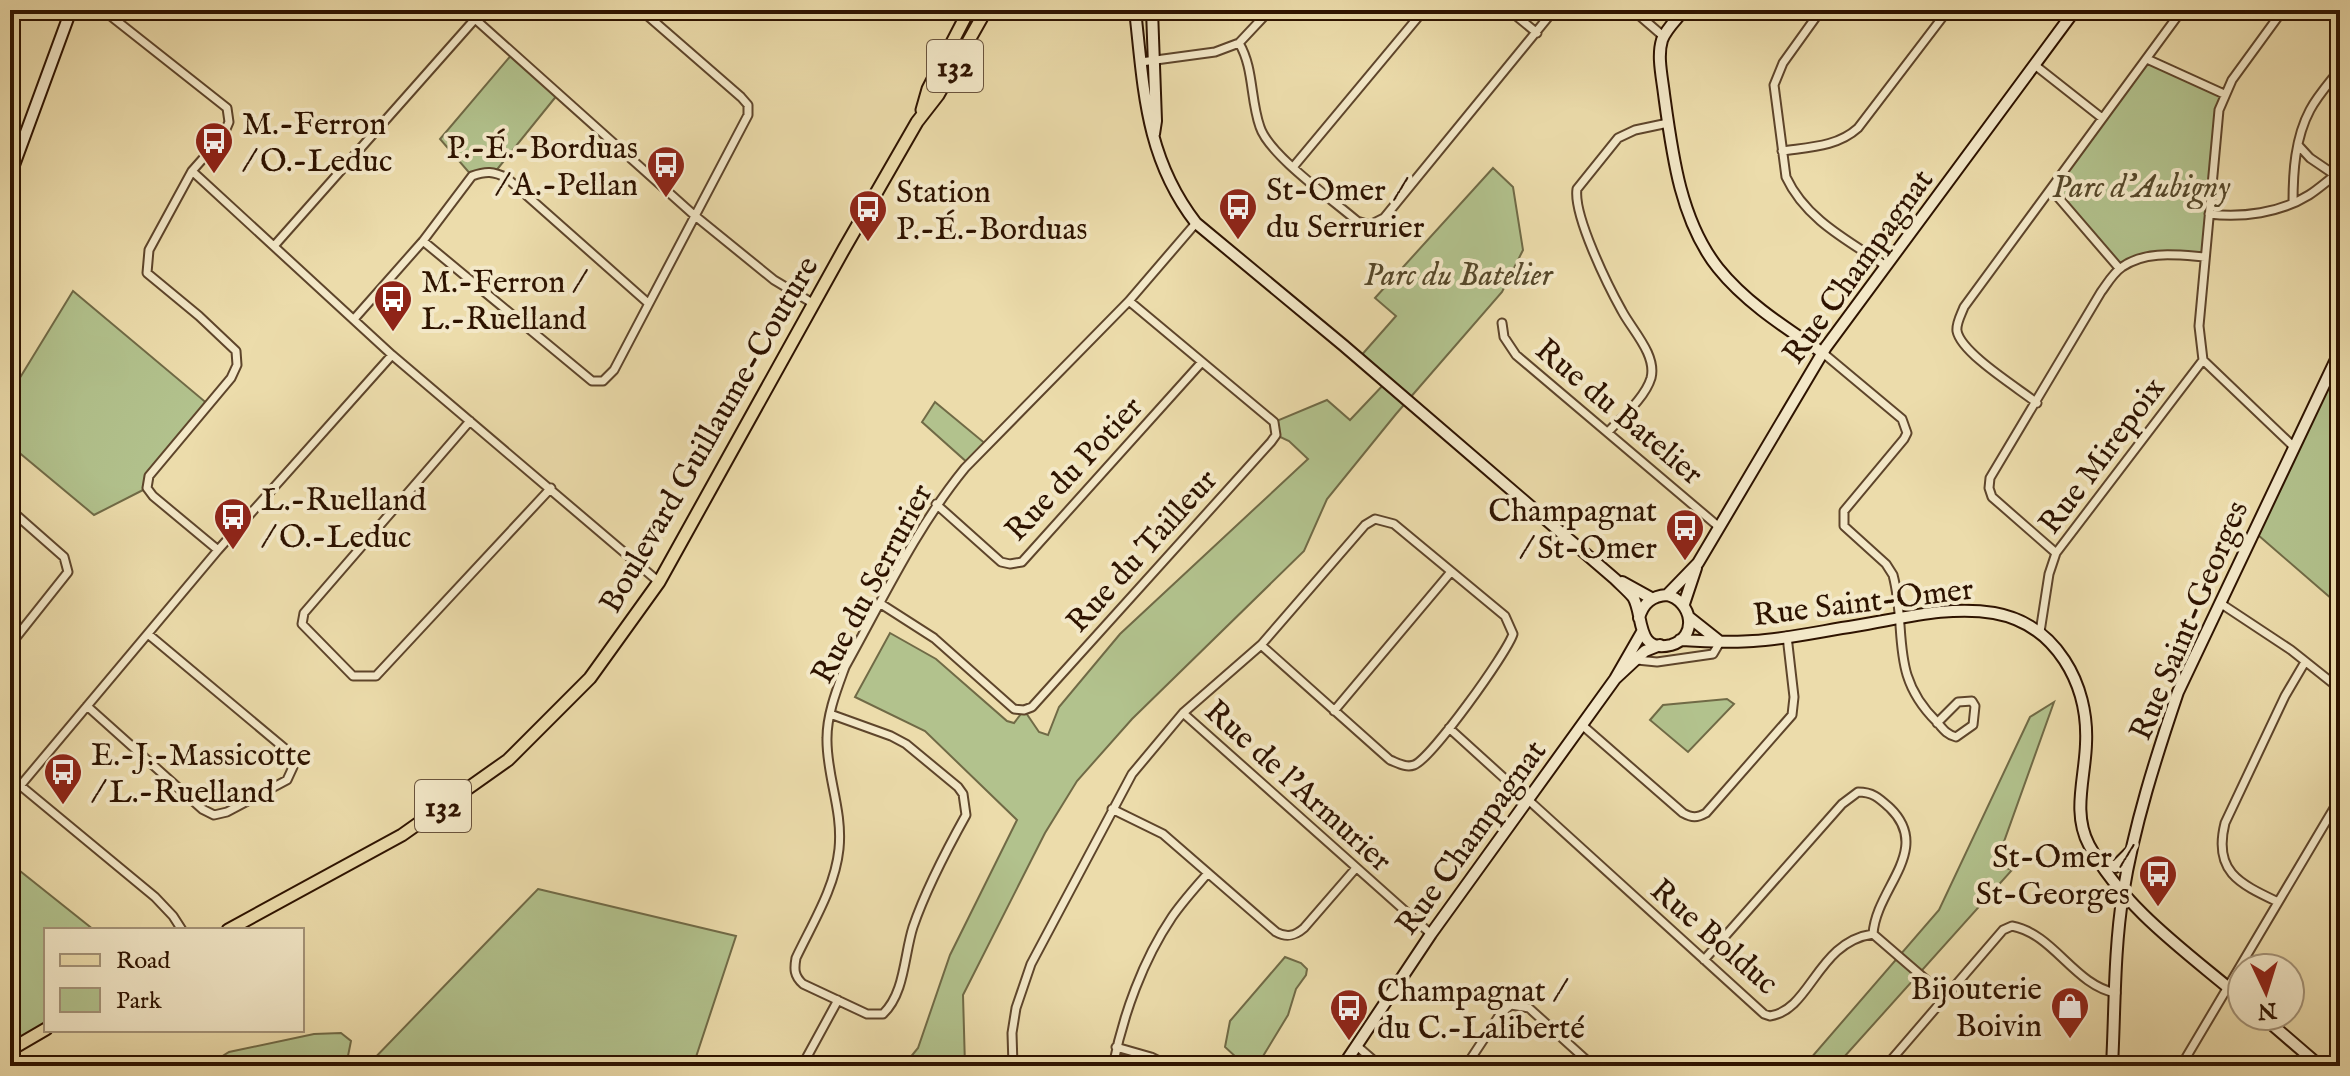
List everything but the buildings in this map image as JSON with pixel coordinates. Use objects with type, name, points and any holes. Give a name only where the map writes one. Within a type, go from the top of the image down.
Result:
[{"type":"main road","name":"Boulevard Guillaume-Couture","points":[[919,119],[928,89],[969,10]]},
{"type":"main road","name":"Boulevard Guillaume-Couture","points":[[232,928],[402,835],[508,760],[590,678],[659,582],[919,119],[938,95],[986,10]]},
{"type":"main road","points":[[10,1050],[44,1030]]},
{"type":"street","points":[[10,176],[71,10]]},
{"type":"street","points":[[103,10],[227,108],[229,122],[223,136],[192,171],[149,250],[147,273],[236,351],[237,365],[231,378],[149,476],[147,488],[218,550]]},
{"type":"street","points":[[274,246],[483,10]]},
{"type":"street","points":[[423,241],[592,381],[603,381],[614,370],[748,115],[748,105],[641,10]]},
{"type":"street","points":[[1135,10],[1148,122],[1167,179],[1196,223],[1351,351],[1615,579],[1634,599],[1642,632],[1647,639],[1660,645],[1674,644],[1689,626],[1690,618],[1684,604],[1667,595],[1651,598],[1639,618]]},
{"type":"street","points":[[1152,10],[1154,134]]},
{"type":"street","points":[[1141,62],[1215,52],[1239,43],[1270,10]]},
{"type":"street","points":[[1294,166],[1424,10]]},
{"type":"street","points":[[1509,10],[1537,33]]},
{"type":"street","points":[[1239,43],[1246,55],[1261,130],[1267,142],[1364,225],[1379,222],[1554,10]]},
{"type":"street","points":[[1633,10],[1663,36]]},
{"type":"street","points":[[1684,10],[1663,36],[1660,56],[1668,123],[1688,211],[1707,252],[1730,282],[1747,297],[1823,353],[1902,419],[1906,426],[1904,439],[1844,511],[1842,519],[1844,526],[1886,564],[1893,575],[1909,686],[1937,723],[1950,735],[1962,735],[1973,725],[1975,706],[1972,701],[1958,702],[1937,723]]},
{"type":"street","points":[[1821,10],[1783,63],[1774,85],[1786,177],[1805,208],[1818,220],[1886,266]]},
{"type":"street","points":[[1782,151],[1834,143],[1848,137],[1948,10]]},
{"type":"street","name":"Rue Champagnat","points":[[1684,604],[1698,563],[1823,353],[2075,10]]},
{"type":"street","points":[[2037,403],[1963,345],[1956,328],[1964,307],[2182,10]]},
{"type":"street","points":[[2283,10],[2224,94],[2216,127],[2199,326],[2203,360],[2294,447]]},
{"type":"street","points":[[475,19],[694,215],[774,280],[814,304]]},
{"type":"street","points":[[2147,59],[2224,94]]},
{"type":"street","points":[[2036,66],[2102,118]]},
{"type":"street","points":[[2293,203],[2293,174],[2301,131],[2311,108],[2340,69]]},
{"type":"street","points":[[1608,432],[1645,390],[1651,380],[1651,363],[1610,287],[1579,214],[1577,189],[1618,138],[1635,130],[1668,123]]},
{"type":"street","points":[[2209,214],[2244,216],[2293,203],[2315,192],[2337,174],[2310,158],[2299,146]]},
{"type":"street","points":[[192,171],[392,355],[659,582]]},
{"type":"street","points":[[355,318],[423,241],[472,176],[485,172],[495,172],[507,178],[648,303]]},
{"type":"street","points":[[2051,189],[2119,268]]},
{"type":"street","name":"Rue du Serrurier","points":[[838,1000],[803,984],[794,970],[796,958],[835,871],[839,849],[839,813],[827,740],[830,714],[845,667],[936,504],[969,464],[1129,301],[1196,223]]},
{"type":"street","points":[[2056,553],[1992,497],[1990,478],[2101,292],[2119,268],[2147,257],[2205,257]]},
{"type":"street","name":"Rue du Tailleur","points":[[881,604],[934,638],[1014,709],[1032,707],[1276,435],[1274,422],[1129,301]]},
{"type":"street","name":"Rue du Batelier","points":[[1502,323],[1504,337],[1516,355],[1719,527]]},
{"type":"street","name":"Rue Saint-Georges","points":[[2112,1066],[2123,895],[2131,851],[2159,748],[2178,692],[2340,351]]},
{"type":"street","points":[[20,786],[218,550],[392,355]]},
{"type":"street","name":"Rue Mirepoix","points":[[2040,632],[2049,574],[2056,553],[2203,360]]},
{"type":"street","name":"Rue du Potier","points":[[936,504],[1001,562],[1022,562],[1201,363]]},
{"type":"street","points":[[470,421],[304,613],[302,624],[353,676],[376,676],[551,488]]},
{"type":"street","points":[[10,513],[14,513],[64,557],[68,572],[10,645]]},
{"type":"street","points":[[1183,713],[1261,645],[1344,546],[1375,519],[1394,524],[1505,616],[1513,634],[1502,657],[1449,728],[1420,762],[1406,766],[1390,760],[1261,645]]},
{"type":"street","name":"Rue Champagnat","points":[[1667,595],[1698,563]]},
{"type":"street","points":[[1334,711],[1450,573]]},
{"type":"street","points":[[1615,579],[1651,598]]},
{"type":"street","points":[[2220,603],[2340,689]]},
{"type":"street","name":"Rue Saint-Omer","points":[[1680,640],[1758,641],[1963,610],[2010,617],[2040,632],[2062,654],[2078,688],[2084,710],[2086,745],[2080,815],[2090,846],[2123,895],[2226,985]]},
{"type":"street","name":"Rue Saint-Omer","points":[[1690,618],[1720,642]]},
{"type":"street","name":"Rue Champagnat","points":[[1343,1066],[1431,934],[1615,679],[1642,632]]},
{"type":"street","points":[[87,706],[202,809],[214,815],[227,812],[287,780],[293,767],[289,752],[148,634]]},
{"type":"street","points":[[1582,725],[1683,813],[1699,817],[1706,813],[1792,715],[1794,697],[1787,636]]},
{"type":"street","name":"Rue Saint-Omer","points":[[1637,660],[1657,662],[1713,654],[1720,642]]},
{"type":"street","name":"Rue Champagnat","points":[[1615,679],[1645,651],[1660,645]]},
{"type":"street","points":[[2278,902],[2230,873],[2224,864],[2221,840],[2225,823],[2278,710],[2305,662]]},
{"type":"street","name":"Rue de l'Armurier","points":[[1013,1066],[1012,1033],[1019,998],[1031,964],[1132,774],[1183,713],[1431,934]]},
{"type":"street","points":[[802,1066],[838,1000],[867,1014],[883,1014],[891,1007],[913,928],[966,815],[965,802],[958,787],[906,744],[830,714]]},
{"type":"street","name":"Rue Bolduc","points":[[1449,728],[1757,1009],[1770,1016],[1786,1011],[1834,952],[1860,936],[1873,934]]},
{"type":"street","points":[[10,777],[155,897],[181,928]]},
{"type":"street","points":[[1704,960],[1842,804],[1858,792],[1876,794],[1901,819],[1908,836],[1899,868],[1877,914],[1873,934],[1946,997]]},
{"type":"street","points":[[2250,952],[2340,798]]},
{"type":"street","points":[[1112,809],[1163,834],[1276,932],[1291,936],[1304,928],[1356,868]]},
{"type":"street","points":[[2090,846],[2104,863],[2115,867],[2131,851]]},
{"type":"street","points":[[1113,1066],[1134,993],[1161,937],[1172,916],[1208,873]]},
{"type":"street","points":[[1886,1066],[2003,930],[2012,926],[2031,933],[2100,990],[2116,993]]},
{"type":"street","points":[[2181,1066],[2226,993]]},
{"type":"street","points":[[1466,1066],[1501,1013],[1511,1005],[1529,1008],[1593,1066]]},
{"type":"street","points":[[2281,1032],[2320,1066]]},
{"type":"street","points":[[1357,1046],[1380,1066]]},
{"type":"street","points":[[1116,1047],[1169,1066]]},
{"type":"green space","points":[[513,53],[558,94],[495,172],[472,176],[440,139]]},
{"type":"green space","name":"Parc d'Aubigny","points":[[2147,59],[2224,94],[2205,257],[2163,255],[2119,268],[2051,189]]},
{"type":"green space","name":"Parc du Batelier","points":[[1493,168],[1513,187],[1523,250],[1502,292],[1327,499],[1304,551],[1132,719],[1077,781],[1045,833],[963,995],[965,1066],[881,1066],[905,1064],[918,1048],[950,955],[1017,820],[925,731],[855,697],[890,633],[936,659],[1007,721],[1014,723],[1024,710],[1039,732],[1048,735],[1059,707],[1120,634],[1308,459],[1289,441],[1276,435],[1274,422],[1327,400],[1350,420],[1386,382],[1359,358],[1396,316],[1375,298]]},
{"type":"green space","points":[[73,291],[209,405],[149,476],[147,488],[94,515],[10,445],[10,394]]},
{"type":"green space","points":[[2340,360],[2340,606],[2258,535]]},
{"type":"green space","points":[[935,402],[987,445],[969,464],[922,422]]},
{"type":"green space","points":[[1727,699],[1734,704],[1688,752],[1650,720],[1663,705]]},
{"type":"green space","points":[[2054,702],[1996,864],[2012,870],[1836,1066],[1804,1066],[1939,910],[2030,717]]},
{"type":"green space","points":[[10,863],[91,928],[44,928],[44,1030],[10,1050]]},
{"type":"green space","points":[[538,889],[736,936],[693,1066],[367,1066]]},
{"type":"green space","points":[[1285,957],[1301,963],[1307,969],[1306,975],[1296,989],[1288,1015],[1257,1066],[1238,1059],[1225,1047],[1230,1021]]},
{"type":"green space","points":[[341,1033],[351,1041],[346,1066],[207,1066],[229,1052],[314,1034]]},
{"type":"place","name":"M.-Ferron / O.-Leduc","points":[[214,175]]},
{"type":"place","name":"P.-É.-Borduas / A.-Pellan","points":[[666,199]]},
{"type":"place","name":"St-Omer / du Serrurier","points":[[1238,241]]},
{"type":"place","name":"Station P.-É.-Borduas","points":[[868,243]]},
{"type":"place","name":"M.-Ferron / L.-Ruelland","points":[[393,333]]},
{"type":"place","name":"L.-Ruelland / O.-Leduc","points":[[233,551]]},
{"type":"place","name":"Champagnat / St-Omer","points":[[1685,562]]},
{"type":"place","name":"E.-J.-Massicotte / L.-Ruelland","points":[[63,806]]},
{"type":"place","name":"St-Omer / St-Georges","points":[[2158,908]]},
{"type":"place","name":"Bijouterie Boivin","points":[[2070,1040]]},
{"type":"place","name":"Champagnat / du C.-Laliberté","points":[[1349,1042]]}]
